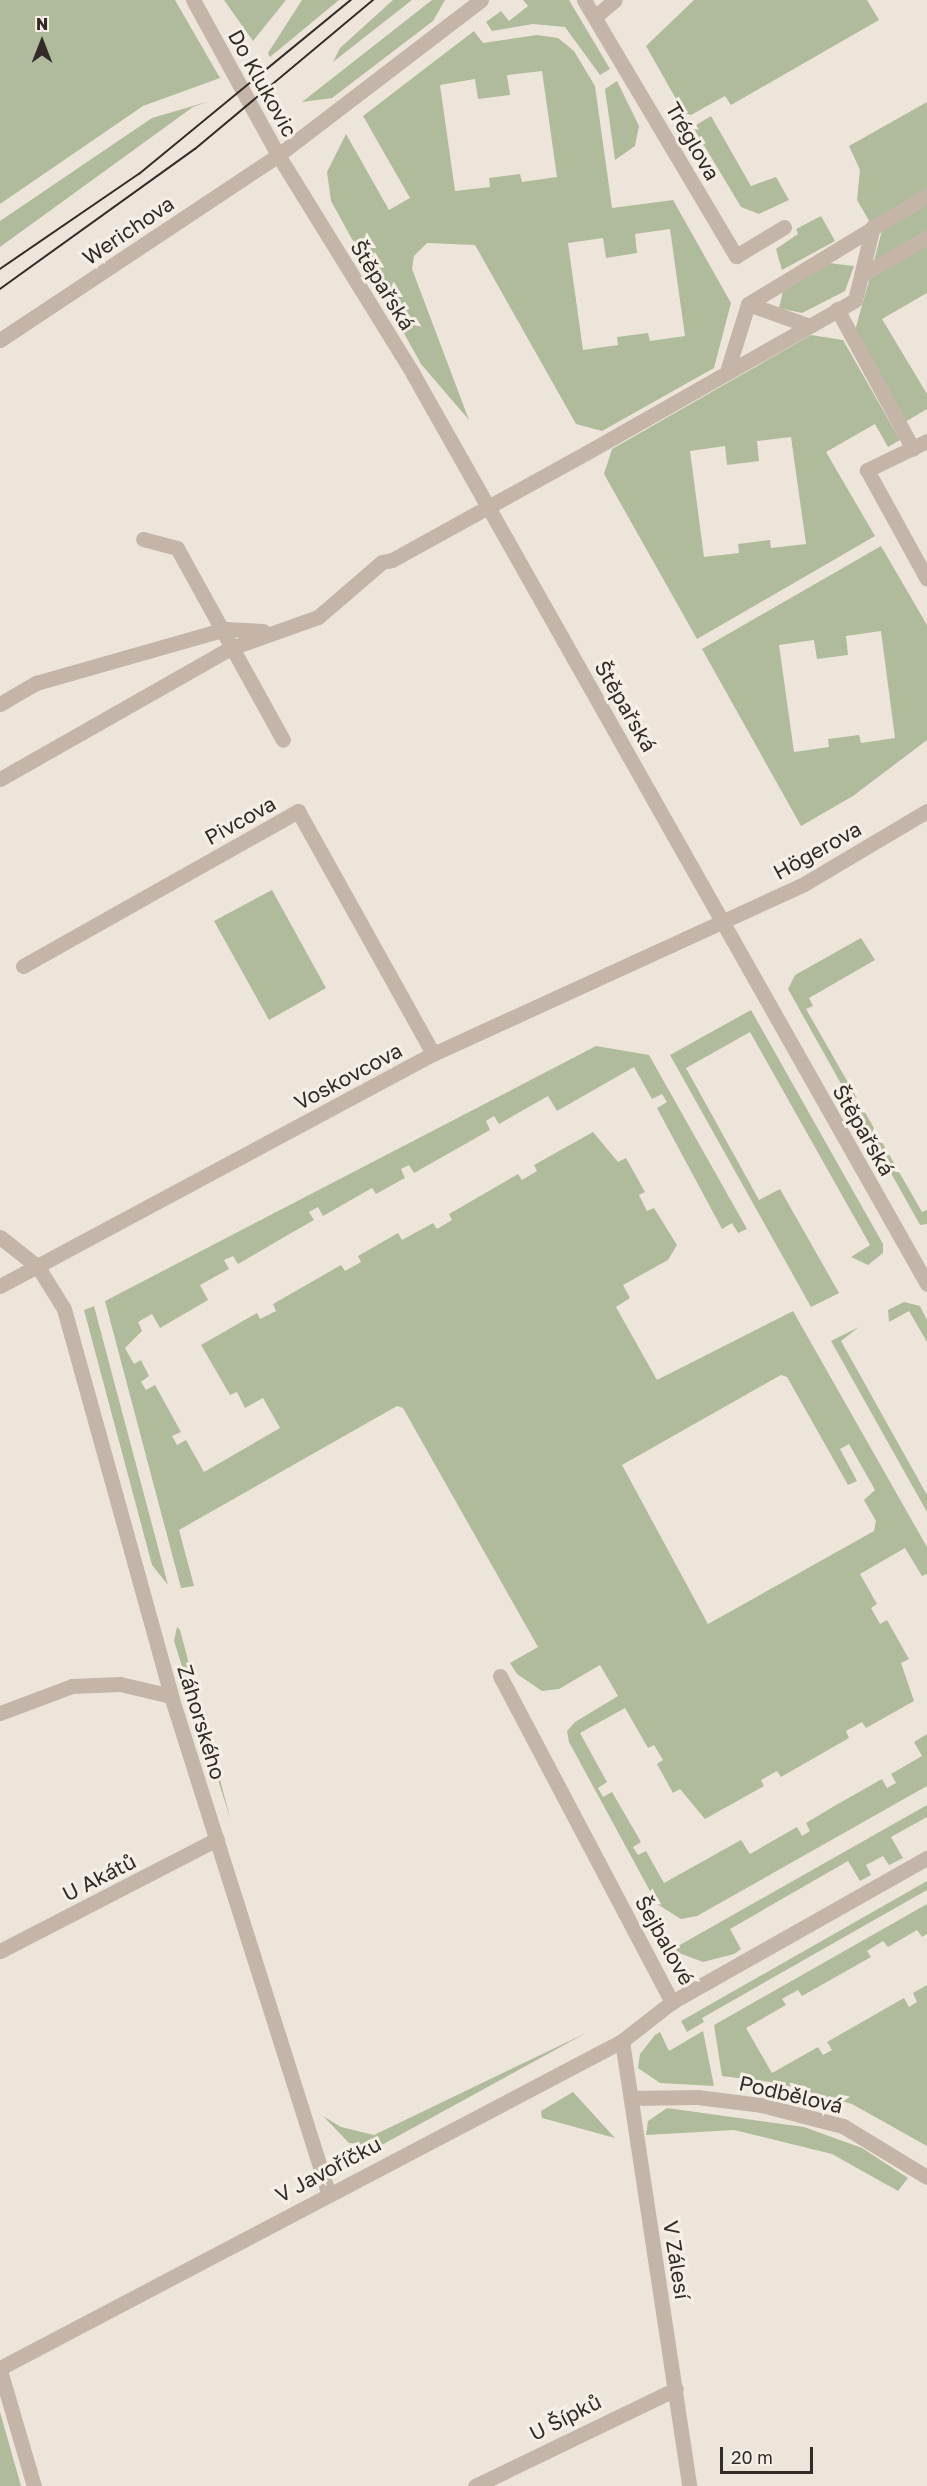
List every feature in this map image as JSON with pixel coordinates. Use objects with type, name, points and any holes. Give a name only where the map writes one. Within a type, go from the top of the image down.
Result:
[{"type":"street","name":"Do Klukovic","points":[[193,0],[278,155]]},
{"type":"street","points":[[278,155],[481,0]]},
{"type":"street","name":"Tréglova","points":[[585,0],[597,15],[736,256],[784,227]]},
{"type":"street","points":[[597,15],[615,0]]},
{"type":"street","name":"Werichova","points":[[0,340],[278,155]]},
{"type":"street","name":"Štěpařská","points":[[278,155],[413,374],[927,1284]]},
{"type":"street","points":[[728,368],[748,304],[927,195]]},
{"type":"street","points":[[0,779],[231,648],[267,631],[318,617],[381,562],[392,560],[586,453],[728,368],[855,300],[873,226]]},
{"type":"street","points":[[862,275],[927,237]]},
{"type":"street","points":[[748,304],[807,325]]},
{"type":"street","points":[[837,309],[913,449]]},
{"type":"street","points":[[927,441],[867,470],[927,579]]},
{"type":"street","points":[[143,539],[177,548],[225,629],[231,648],[283,740]]},
{"type":"street","points":[[0,704],[36,683],[225,629],[267,631]]},
{"type":"street","name":"Högerova","points":[[724,921],[833,869],[927,811]]},
{"type":"street","name":"Pivcova","points":[[23,966],[298,812],[433,1054]]},
{"type":"street","name":"Voskovcova","points":[[0,1286],[433,1054],[724,921]]},
{"type":"street","points":[[0,1238],[38,1267]]},
{"type":"street","name":"Záhorského","points":[[38,1267],[64,1309],[171,1696],[328,2192]]},
{"type":"street","name":"Šejbalové","points":[[500,1676],[672,2002],[927,1858]]},
{"type":"street","points":[[0,1713],[72,1686],[120,1684],[171,1696]]},
{"type":"street","name":"U Akátů","points":[[0,1951],[217,1839]]},
{"type":"street","name":"V Javoříčku","points":[[0,2369],[328,2192],[621,2041],[672,2002]]},
{"type":"street","name":"V Zálesí","points":[[621,2041],[632,2098],[689,2486]]},
{"type":"street","name":"Podbělová","points":[[632,2098],[697,2097],[761,2105],[843,2126],[927,2177]]},
{"type":"street","points":[[0,2369],[34,2486]]},
{"type":"street","name":"U Šípků","points":[[475,2486],[676,2389]]},
{"type":"green space","points":[[0,0],[175,0],[220,78],[143,106],[0,204]]},
{"type":"green space","points":[[224,0],[286,0],[253,41]]},
{"type":"green space","points":[[302,0],[339,0],[270,57],[268,53]]},
{"type":"green space","points":[[393,0],[412,0],[333,62],[340,48]]},
{"type":"green space","points":[[432,0],[445,0],[433,21],[332,98],[302,102]]},
{"type":"green space","points":[[523,0],[569,0],[610,69],[600,75],[565,27],[533,24],[492,31],[486,22],[501,11],[509,21],[528,6]]},
{"type":"green space","points":[[694,0],[867,0],[879,20],[731,105],[725,96],[691,115],[684,113],[646,46]]},
{"type":"green space","points":[[474,31],[483,43],[537,35],[558,38],[574,51],[595,86],[612,208],[673,200],[731,303],[714,368],[602,431],[576,424],[475,245],[427,243],[414,256],[412,269],[469,420],[421,364],[331,201],[327,172],[346,134],[389,210],[410,198],[363,116]],"holes":[[[542,71],[557,177],[522,182],[520,174],[489,178],[490,187],[455,191],[440,85],[475,79],[478,99],[510,95],[507,75]],[[670,229],[685,336],[650,341],[648,333],[617,337],[618,345],[583,350],[568,243],[603,238],[606,258],[637,253],[635,234]]]},
{"type":"green space","points":[[617,81],[639,126],[635,146],[615,160],[605,89]]},
{"type":"green space","points":[[210,101],[193,107],[0,247],[0,221],[152,118]]},
{"type":"green space","points":[[927,102],[927,191],[871,224],[857,200],[860,170],[849,146]]},
{"type":"green space","points":[[711,116],[751,186],[776,177],[789,200],[759,214],[741,207],[693,127]]},
{"type":"green space","points":[[927,204],[927,231],[874,261],[882,230]]},
{"type":"green space","points":[[821,216],[835,241],[782,270],[776,249],[798,234],[796,229]]},
{"type":"green space","points":[[927,244],[927,293],[882,319],[927,394],[927,409],[905,422],[854,334],[870,277]]},
{"type":"green space","points":[[828,263],[854,266],[845,291],[802,313],[779,308],[784,287]]},
{"type":"green space","points":[[811,335],[843,340],[900,440],[888,447],[875,424],[826,452],[875,536],[697,639],[604,474],[612,449]],"holes":[[[791,437],[806,544],[771,548],[770,540],[738,544],[739,553],[704,557],[690,451],[725,446],[727,465],[759,461],[757,441]]]},
{"type":"green space","points":[[881,546],[927,625],[927,740],[853,796],[801,826],[702,649]],"holes":[[[881,631],[895,738],[861,743],[859,735],[828,739],[829,747],[794,752],[779,645],[814,640],[817,659],[848,655],[846,636]]]},
{"type":"green space","points":[[272,890],[326,988],[269,1020],[214,921]]},
{"type":"green space","points":[[861,938],[875,960],[809,998],[813,1006],[806,1009],[922,1212],[927,1210],[927,1224],[920,1225],[788,989],[795,975]]},
{"type":"green space","points":[[751,1010],[883,1244],[883,1253],[868,1265],[851,1257],[870,1245],[750,1032],[686,1068],[759,1200],[780,1189],[839,1293],[811,1307],[670,1055]]},
{"type":"green space","points":[[596,1046],[649,1055],[747,1229],[738,1233],[732,1223],[722,1229],[657,1108],[667,1102],[662,1094],[652,1099],[634,1067],[557,1111],[548,1096],[499,1124],[494,1116],[486,1121],[490,1130],[414,1173],[409,1165],[401,1169],[405,1178],[376,1194],[372,1188],[323,1216],[318,1207],[309,1212],[314,1220],[238,1264],[233,1256],[224,1260],[229,1269],[200,1285],[208,1300],[160,1328],[152,1314],[138,1322],[142,1331],[125,1348],[134,1364],[141,1360],[149,1376],[141,1382],[146,1390],[155,1385],[181,1432],[172,1436],[177,1445],[186,1440],[204,1472],[280,1428],[263,1398],[245,1408],[237,1392],[230,1395],[201,1345],[257,1313],[260,1319],[276,1311],[273,1304],[341,1265],[345,1271],[361,1262],[358,1256],[398,1233],[402,1240],[433,1223],[437,1229],[452,1220],[449,1214],[518,1174],[522,1180],[537,1171],[534,1165],[593,1132],[618,1162],[626,1158],[645,1192],[639,1195],[647,1211],[654,1208],[677,1245],[668,1260],[623,1285],[630,1298],[616,1307],[657,1380],[793,1311],[927,1547],[927,1574],[922,1576],[905,1548],[860,1574],[877,1604],[871,1608],[880,1624],[887,1620],[909,1659],[901,1663],[914,1701],[866,1728],[862,1722],[846,1731],[849,1738],[781,1777],[777,1771],[761,1780],[764,1786],[705,1819],[680,1789],[673,1793],[657,1764],[663,1760],[654,1745],[648,1748],[625,1708],[580,1733],[607,1782],[598,1788],[603,1797],[612,1792],[641,1842],[633,1847],[638,1855],[646,1851],[664,1883],[741,1840],[750,1854],[797,1827],[802,1836],[810,1831],[806,1823],[882,1779],[887,1788],[896,1783],[891,1774],[922,1756],[914,1742],[927,1734],[927,1786],[697,1916],[681,1919],[657,1904],[569,1742],[567,1731],[575,1722],[618,1696],[600,1665],[559,1689],[542,1691],[517,1674],[510,1663],[538,1647],[403,1408],[397,1406],[179,1530],[194,1586],[181,1588],[105,1301]],"holes":[[[781,1375],[787,1377],[848,1485],[857,1481],[840,1449],[849,1444],[875,1490],[864,1500],[876,1521],[874,1531],[708,1624],[622,1465]]]},
{"type":"green space","points":[[904,1302],[920,1306],[927,1320],[927,1342],[909,1311],[889,1322],[888,1310]]},
{"type":"green space","points":[[94,1306],[168,1585],[152,1565],[84,1310]]},
{"type":"green space","points":[[859,1327],[841,1341],[927,1495],[927,1512],[831,1341]]},
{"type":"green space","points":[[177,1627],[180,1630],[231,1821],[174,1641]]},
{"type":"green space","points":[[927,1805],[927,1817],[891,1837],[903,1858],[889,1865],[883,1856],[866,1865],[871,1875],[860,1881],[848,1861],[730,1929],[741,1949],[734,1954],[703,1962],[671,1950]]},
{"type":"green space","points":[[927,1881],[927,1890],[702,2018],[704,2022],[687,2032],[681,2021]]},
{"type":"green space","points":[[927,1904],[927,1934],[922,1937],[917,1930],[888,1947],[883,1941],[867,1951],[871,1957],[802,1996],[798,1990],[782,1999],[786,2005],[746,2028],[772,2073],[818,2047],[823,2055],[832,2050],[827,2042],[904,1998],[909,2007],[917,2002],[913,1993],[927,1985],[927,2146],[852,2104],[778,2083],[722,2076],[714,2025]]},
{"type":"green space","points":[[703,2031],[714,2086],[660,2083],[638,2068],[640,2054],[660,2032],[669,2051]]},
{"type":"green space","points":[[586,2033],[378,2147],[349,2143],[323,2116],[341,2127],[374,2135]]},
{"type":"green space","points":[[573,2092],[615,2138],[542,2118],[541,2111]]},
{"type":"green space","points":[[667,2108],[804,2127],[862,2148],[908,2178],[898,2191],[832,2154],[734,2130],[646,2135],[648,2121]]},
{"type":"green space","points":[[0,2412],[21,2486],[0,2486]]},
{"type":"tram line","points":[[0,269],[139,174],[351,0]]},
{"type":"tram line","points":[[0,289],[195,149],[373,0]]}]
